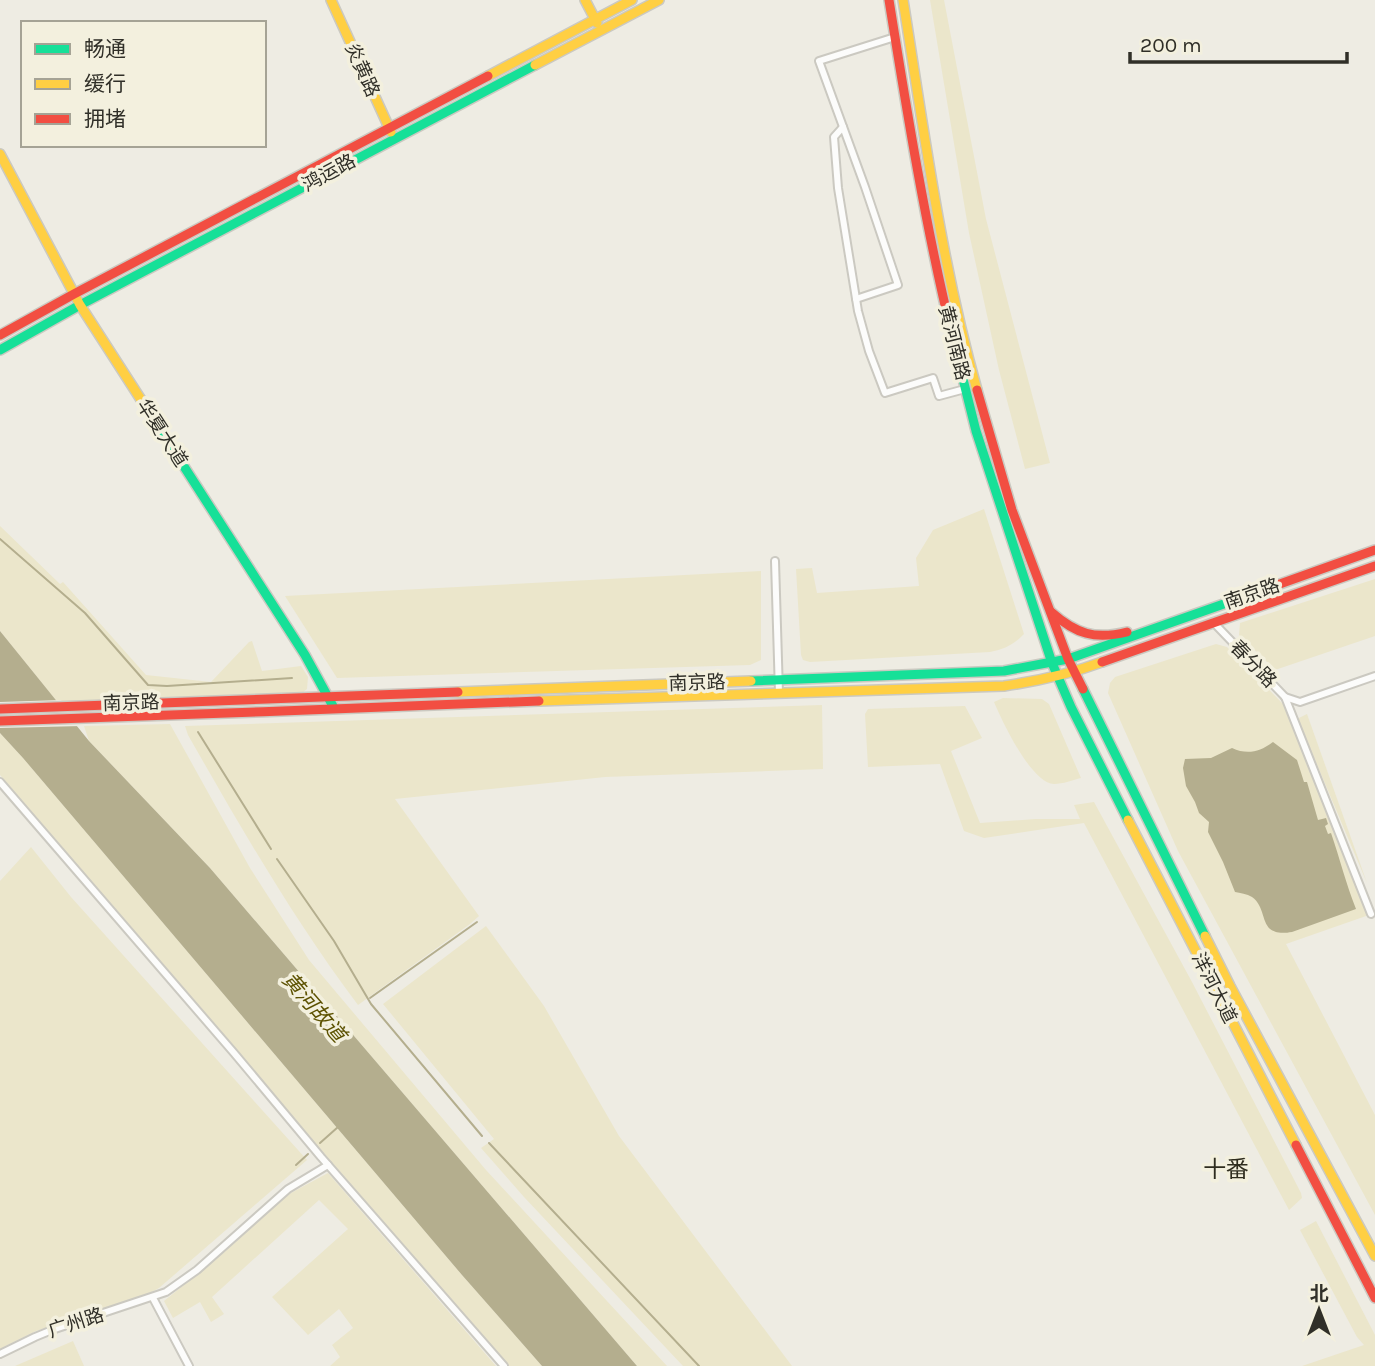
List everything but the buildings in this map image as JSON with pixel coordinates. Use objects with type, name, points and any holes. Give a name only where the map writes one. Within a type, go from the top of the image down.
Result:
[{"type":"main road","name":"炎黄路","points":[[331,0],[388,128],[395,138]]},
{"type":"main road","points":[[585,0],[601,30]]},
{"type":"main road","name":"鸿运路","points":[[0,335],[632,0]]},
{"type":"main road","name":"鸿运路","points":[[0,350],[80,305],[659,0]]},
{"type":"main road","name":"黄河南路","points":[[889,0],[935,265],[965,389],[993,488],[1057,676]]},
{"type":"main road","name":"黄河南路","points":[[903,0],[934,198],[976,386],[1012,510],[1074,672]]},
{"type":"main road","name":"华夏大道","points":[[0,154],[80,305],[292,635],[334,708]]},
{"type":"main road","name":"南京路","points":[[0,709],[1004,671],[1068,659],[1375,550]]},
{"type":"main road","name":"南京路","points":[[0,721],[1004,686],[1074,672],[1375,566]]},
{"type":"main road","points":[[1050,610],[1077,632],[1104,636],[1117,635],[1213,603],[1224,603]]},
{"type":"main road","name":"洋河大道","points":[[1074,672],[1230,986],[1375,1256]]},
{"type":"main road","name":"洋河大道","points":[[1057,676],[1111,788],[1375,1298]]},
{"type":"street","points":[[856,299],[898,285],[819,61],[895,37]]},
{"type":"street","points":[[843,127],[834,137],[838,188],[856,299],[869,351],[885,393],[933,378],[939,396],[965,389]]},
{"type":"street","points":[[775,561],[779,693]]},
{"type":"street","name":"春分路","points":[[1213,622],[1285,697],[1300,702]]},
{"type":"street","points":[[1295,722],[1300,702],[1375,676]]},
{"type":"street","points":[[1285,697],[1371,914]]},
{"type":"street","points":[[0,782],[504,1366]]},
{"type":"street","name":"广州路","points":[[0,1354],[52,1330],[166,1292],[197,1270],[288,1189],[328,1165]]},
{"type":"street","points":[[153,1298],[189,1366]]},
{"type":"shaded area","points":[[930,0],[944,0],[986,219],[1050,463],[1025,469],[999,370],[969,233]]},
{"type":"shaded area","points":[[984,509],[1024,634],[1016,641],[990,652],[810,662],[803,660],[796,569],[812,568],[817,593],[919,586],[916,558],[933,530]]},
{"type":"shaded area","points":[[0,526],[60,584],[63,582],[146,675],[211,682],[252,641],[262,671],[301,666],[308,677],[307,689],[302,693],[58,703],[0,631]]},
{"type":"shaded area","points":[[761,571],[761,660],[750,665],[337,678],[285,596]]},
{"type":"shaded area","points":[[1375,579],[1375,636],[1275,670],[1239,635],[1240,623]]},
{"type":"shaded area","points":[[1216,644],[1227,647],[1283,704],[1369,915],[1286,944],[1375,1115],[1375,1215],[1178,851],[1108,693],[1110,683],[1115,677]]},
{"type":"shaded area","points":[[1003,698],[1042,699],[1049,704],[1081,778],[1054,784],[1045,781],[1036,773],[1018,750],[994,702]]},
{"type":"shaded area","points":[[822,705],[823,769],[605,777],[395,799],[479,916],[358,1005],[269,873],[185,726]]},
{"type":"shaded area","points":[[965,706],[982,738],[951,751],[980,823],[1080,819],[1074,805],[1094,802],[1192,982],[1301,1193],[1302,1198],[1289,1210],[1084,823],[984,838],[964,831],[940,764],[868,767],[865,714],[868,709]]},
{"type":"shaded area","points":[[1307,714],[1367,883],[1299,722],[1299,718]]},
{"type":"shaded area","points":[[170,724],[250,868],[309,960],[486,1170],[667,1366],[637,1366],[210,868],[89,741],[84,726]]},
{"type":"shaded area","points":[[0,733],[542,1366],[509,1366],[315,1143],[0,775]]},
{"type":"shaded area","points":[[31,847],[71,897],[307,1160],[159,1288],[143,1297],[36,1331],[0,1349],[0,881]]},
{"type":"shaded area","points":[[486,926],[544,1006],[619,1136],[792,1366],[683,1366],[481,1148],[494,1139],[383,1004]]},
{"type":"shaded area","points":[[328,1173],[496,1366],[330,1366],[340,1357],[332,1345],[353,1328],[339,1309],[308,1335],[272,1297],[348,1229],[319,1200],[212,1297],[224,1314],[211,1322],[200,1302],[173,1318],[164,1301],[289,1194]]},
{"type":"shaded area","points":[[1316,1221],[1375,1335],[1375,1366],[1302,1366],[1364,1345],[1357,1337],[1300,1230]]},
{"type":"shaded area","points":[[73,1341],[84,1366],[15,1366]]},
{"type":"water","name":"黄河故道","points":[[0,631],[89,741],[210,868],[637,1366],[542,1366],[462,1275],[0,733]]},
{"type":"water","points":[[1273,742],[1297,760],[1304,782],[1307,782],[1318,820],[1326,818],[1328,824],[1325,826],[1328,834],[1331,833],[1356,909],[1292,932],[1281,933],[1268,927],[1257,902],[1250,896],[1235,892],[1208,832],[1209,822],[1199,813],[1186,786],[1183,768],[1185,759],[1211,758],[1232,748],[1253,751]]},
{"type":"pier","points":[[61,700],[82,726],[0,728],[0,702]]},
{"type":"waterway","points":[[0,539],[85,613],[148,685],[292,678]]},
{"type":"waterway","points":[[198,732],[271,849]]},
{"type":"waterway","points":[[277,859],[334,941],[371,1004],[482,1136]]},
{"type":"waterway","points":[[370,998],[477,922]]},
{"type":"waterway","points":[[320,1143],[338,1127]]},
{"type":"waterway","points":[[489,1143],[699,1366]]},
{"type":"waterway","points":[[296,1165],[308,1154]]},
{"type":"traffic: fast","points":[[0,350],[80,305],[535,65]]},
{"type":"traffic: fast","points":[[952,335],[976,431],[1052,663],[1128,820]]},
{"type":"traffic: fast","points":[[158,426],[305,655],[334,708]]},
{"type":"traffic: fast","points":[[751,681],[1004,671],[1068,659],[1252,594]]},
{"type":"traffic: fast","points":[[1083,689],[1205,936]]},
{"type":"traffic: slow","points":[[331,0],[391,132]]},
{"type":"traffic: slow","points":[[585,0],[597,23]]},
{"type":"traffic: slow","points":[[488,76],[632,0]]},
{"type":"traffic: slow","points":[[535,65],[659,0]]},
{"type":"traffic: slow","points":[[903,0],[943,245],[977,390]]},
{"type":"traffic: slow","points":[[0,154],[80,305],[158,426]]},
{"type":"traffic: slow","points":[[539,701],[1004,686],[1054,677],[1102,662]]},
{"type":"traffic: slow","points":[[458,692],[751,681]]},
{"type":"traffic: slow","points":[[1128,820],[1296,1145]]},
{"type":"traffic: slow","points":[[1205,936],[1375,1256]]},
{"type":"traffic: jam","points":[[889,0],[925,210],[952,335]]},
{"type":"traffic: jam","points":[[0,335],[488,76]]},
{"type":"traffic: jam","points":[[977,390],[1012,510],[1068,659],[1083,689]]},
{"type":"traffic: jam","points":[[1252,594],[1375,550]]},
{"type":"traffic: jam","points":[[1102,662],[1375,566]]},
{"type":"traffic: jam","points":[[1051,612],[1069,626],[1086,633],[1105,635],[1127,632]]},
{"type":"traffic: jam","points":[[0,709],[458,692]]},
{"type":"traffic: jam","points":[[0,721],[539,701]]},
{"type":"traffic: jam","points":[[1296,1145],[1375,1298]]},
{"type":"district","name":"十番","points":[[1226,1169]]}]
